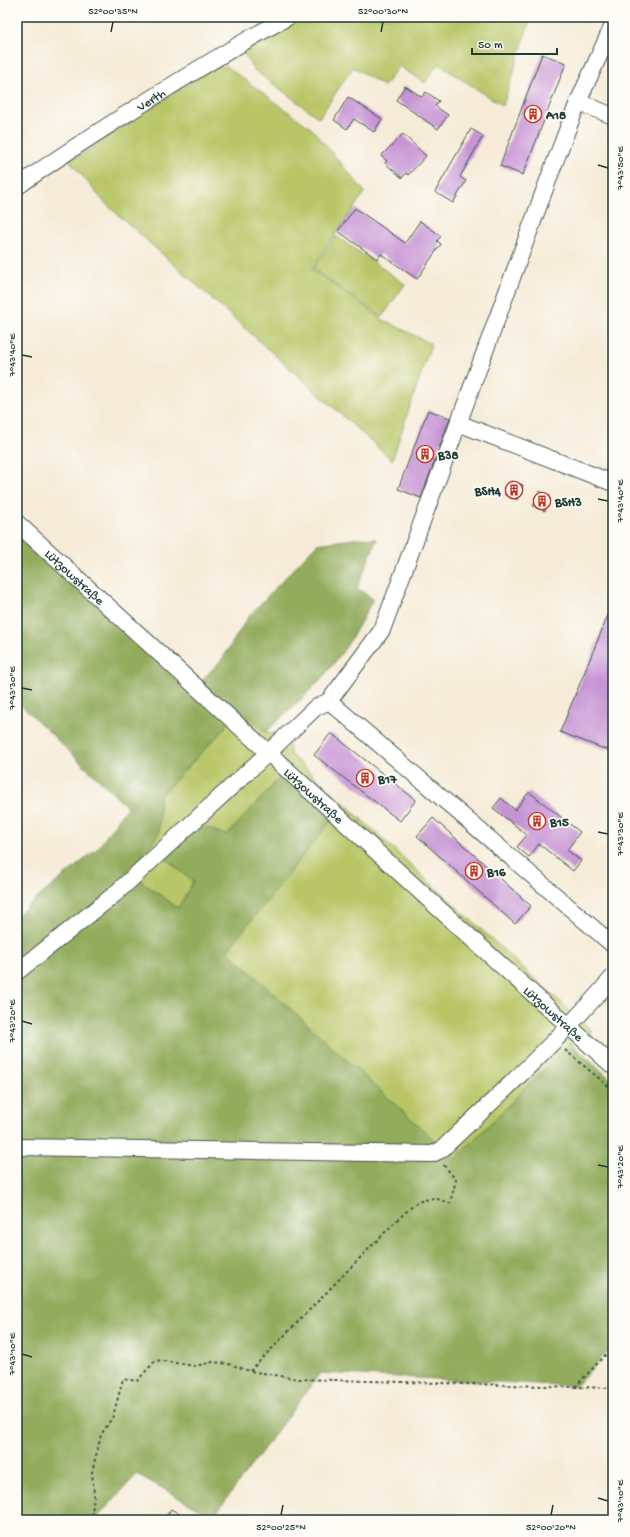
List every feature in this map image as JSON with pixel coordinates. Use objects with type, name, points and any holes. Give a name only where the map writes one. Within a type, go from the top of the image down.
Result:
[{"type":"street","name":"Verth","points":[[17,186],[103,129],[213,60],[288,17]]},
{"type":"street","points":[[17,972],[115,894],[316,708],[329,701],[382,630],[553,167],[578,102],[613,25]]},
{"type":"street","points":[[578,102],[613,116]]},
{"type":"street","points":[[458,423],[613,483]]},
{"type":"street","name":"Lützowstraße","points":[[17,523],[465,933],[613,1066]]},
{"type":"street","points":[[329,701],[613,945]]},
{"type":"street","points":[[17,1147],[432,1154],[441,1150],[555,1041],[613,977]]},
{"type":"path","points":[[555,1041],[613,1090]]},
{"type":"path","points":[[250,1371],[395,1222],[417,1202],[434,1198],[450,1203],[456,1180],[443,1164],[441,1150]]},
{"type":"path","points":[[575,1387],[613,1347]]},
{"type":"path","points":[[88,1520],[92,1514],[94,1495],[92,1472],[101,1436],[113,1416],[123,1379],[137,1381],[156,1360],[195,1366],[213,1362],[229,1364],[250,1371],[299,1379],[613,1388]]},
{"type":"green space","points":[[303,17],[533,17],[527,29],[503,106],[438,64],[425,83],[399,66],[384,86],[353,67],[319,118],[253,69],[242,50]]},
{"type":"green space","points":[[226,66],[312,129],[365,192],[311,269],[382,319],[431,344],[392,460],[105,203],[69,160],[82,154],[212,68]]},
{"type":"green space","points":[[336,236],[405,284],[382,317],[313,269]]},
{"type":"green space","points":[[17,534],[193,690],[223,658],[248,617],[317,544],[360,538],[377,539],[357,588],[373,599],[343,651],[324,676],[308,693],[266,732],[241,711],[232,711],[224,729],[159,797],[159,833],[130,873],[178,908],[193,882],[166,858],[201,826],[227,835],[284,773],[334,817],[227,951],[455,1159],[570,1043],[613,1081],[613,1346],[576,1386],[320,1373],[213,1517],[137,1474],[95,1520],[17,1520],[17,915],[98,848],[127,807],[17,701]]},
{"type":"green space","points":[[232,711],[241,711],[266,732],[277,734],[290,745],[290,754],[592,1031],[570,1043],[455,1159],[226,950],[334,817],[284,773],[227,836],[166,859],[193,882],[178,908],[130,873],[159,833],[159,797],[224,729]]},
{"type":"building","name":"A18","points":[[542,54],[566,63],[523,175],[500,166]]},
{"type":"building","points":[[405,86],[422,97],[426,92],[439,101],[435,106],[448,115],[438,129],[396,100]]},
{"type":"building","points":[[348,97],[382,119],[374,132],[354,119],[347,129],[334,120]]},
{"type":"building","points":[[471,129],[483,136],[460,177],[466,181],[453,203],[435,192]]},
{"type":"building","points":[[403,134],[426,156],[408,175],[406,173],[402,178],[385,163],[387,161],[381,156]]},
{"type":"building","points":[[355,208],[405,243],[420,221],[441,236],[437,241],[441,244],[417,279],[381,254],[377,259],[338,231]]},
{"type":"building","name":"B38","points":[[428,410],[450,418],[421,498],[398,489]]},
{"type":"building","name":"BSH4","points":[[511,481],[523,485],[517,500],[505,495]]},
{"type":"building","name":"BSH3","points":[[539,491],[550,496],[545,511],[533,506]]},
{"type":"building","points":[[613,603],[613,736],[607,750],[560,732]]},
{"type":"building","name":"B17","points":[[331,733],[416,800],[400,821],[314,755]]},
{"type":"building","name":"B15","points":[[529,792],[580,832],[567,850],[581,861],[573,871],[539,844],[529,857],[517,847],[527,835],[493,808],[501,798],[515,810]]},
{"type":"building","name":"B16","points":[[433,818],[531,906],[515,924],[417,836]]},
{"type":"building","points":[[171,1509],[189,1520],[164,1520]]},
{"type":"place","name":"A18","points":[[533,114]]},
{"type":"place","name":"B38","points":[[425,454]]},
{"type":"place","name":"BSH4","points":[[514,490]]},
{"type":"place","name":"BSH3","points":[[542,501]]},
{"type":"place","name":"B17","points":[[365,778]]},
{"type":"place","name":"B15","points":[[537,821]]},
{"type":"place","name":"B16","points":[[474,871]]}]
